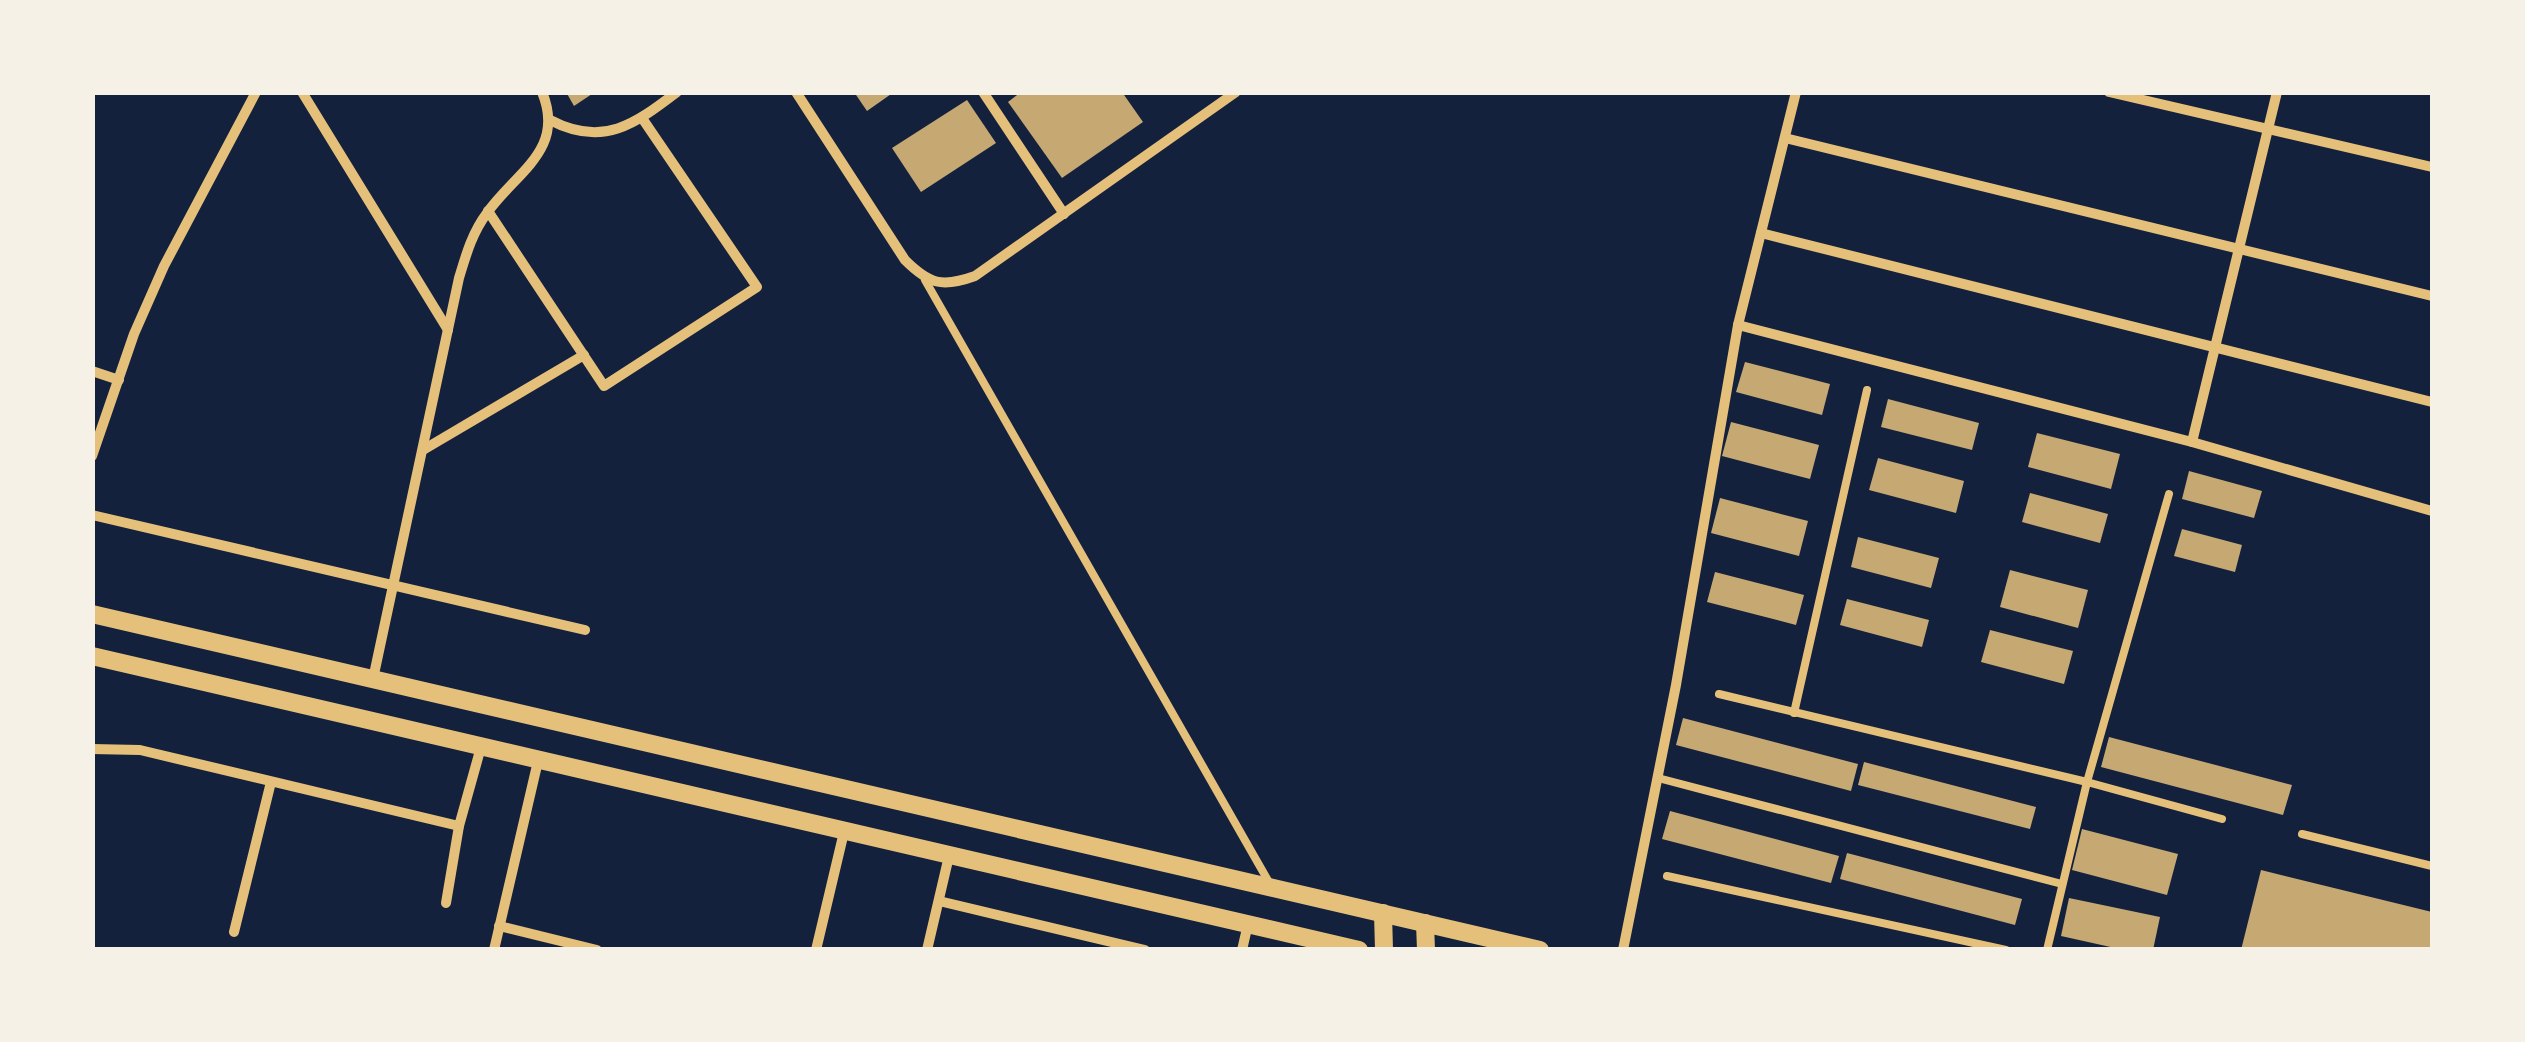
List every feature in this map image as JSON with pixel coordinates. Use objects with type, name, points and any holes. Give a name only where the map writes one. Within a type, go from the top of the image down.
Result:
[{"type":"street","points":[[92,456],[134,334],[164,266],[256,92]]},
{"type":"street","points":[[302,92],[448,330]]},
{"type":"street","points":[[373,679],[448,330],[472,237],[547,138],[550,120],[542,92]]},
{"type":"street","points":[[550,120],[590,133],[616,130],[642,118],[677,92]]},
{"type":"street","points":[[796,92],[905,260],[925,280],[953,284],[975,276],[1236,92]]},
{"type":"street","points":[[1624,950],[1738,325],[1796,92]]},
{"type":"street","points":[[2109,92],[2432,167]]},
{"type":"street","points":[[2192,442],[2277,92]]},
{"type":"street","points":[[988,94],[1064,214]]},
{"type":"street","points":[[488,211],[604,386],[758,287],[642,118]]},
{"type":"street","points":[[1784,138],[2432,296]]},
{"type":"street","points":[[1761,234],[2432,402]]},
{"type":"street","points":[[1738,325],[2192,442],[2432,511]]},
{"type":"street","points":[[422,450],[584,356]]},
{"type":"street","points":[[92,371],[119,380]]},
{"type":"street","points":[[92,515],[585,630]]},
{"type":"street","points":[[92,614],[1540,950]]},
{"type":"street","points":[[92,656],[1359,950]]},
{"type":"street","points":[[446,902],[459,826],[481,747]]},
{"type":"street","points":[[92,749],[140,750],[459,826]]},
{"type":"street","points":[[494,950],[538,761]]},
{"type":"street","points":[[234,932],[271,782]]},
{"type":"street","points":[[816,950],[844,832]]},
{"type":"street","points":[[927,950],[949,856]]},
{"type":"street","points":[[939,900],[1146,950]]},
{"type":"street","points":[[1383,913],[1384,950]]},
{"type":"street","points":[[1425,923],[1426,950]]},
{"type":"street","points":[[1242,950],[1248,924]]},
{"type":"street","points":[[499,926],[596,950]]},
{"type":"lane","points":[[925,280],[1272,888]]},
{"type":"lane","points":[[1794,713],[1866,390]]},
{"type":"lane","points":[[2047,950],[2088,782],[2169,494]]},
{"type":"lane","points":[[1719,694],[2088,782],[2222,819]]},
{"type":"lane","points":[[1658,778],[2062,884]]},
{"type":"lane","points":[[2302,834],[2432,866]]},
{"type":"lane","points":[[1666,876],[2006,950]]},
{"type":"building","points":[[566,92],[595,92],[574,106]]},
{"type":"building","points":[[854,92],[894,92],[867,111]]},
{"type":"building","points":[[1021,92],[1122,92],[1143,122],[1062,178],[1008,102]]},
{"type":"building","points":[[967,100],[996,143],[921,192],[892,148]]},
{"type":"building","points":[[1745,362],[1830,384],[1822,415],[1736,392]]},
{"type":"building","points":[[1888,399],[1979,423],[1972,450],[1881,427]]},
{"type":"building","points":[[1731,422],[1819,445],[1810,479],[1722,456]]},
{"type":"building","points":[[2037,433],[2120,454],[2111,489],[2028,467]]},
{"type":"building","points":[[1878,458],[1964,481],[1956,513],[1869,490]]},
{"type":"building","points":[[2189,471],[2262,491],[2254,518],[2182,499]]},
{"type":"building","points":[[2030,493],[2108,514],[2100,543],[2022,522]]},
{"type":"building","points":[[1720,498],[1808,521],[1799,556],[1711,533]]},
{"type":"building","points":[[2182,529],[2242,545],[2235,572],[2174,556]]},
{"type":"building","points":[[1858,537],[1939,558],[1931,588],[1851,567]]},
{"type":"building","points":[[2010,570],[2088,590],[2078,628],[2000,607]]},
{"type":"building","points":[[1715,572],[1804,595],[1796,625],[1707,602]]},
{"type":"building","points":[[1847,599],[1929,620],[1922,647],[1840,625]]},
{"type":"building","points":[[1990,630],[2073,651],[2064,684],[1981,662]]},
{"type":"building","points":[[1683,718],[1858,764],[1851,791],[1676,745]]},
{"type":"building","points":[[2109,737],[2292,785],[2283,815],[2101,767]]},
{"type":"building","points":[[1864,762],[2036,807],[2030,829],[1858,785]]},
{"type":"building","points":[[1670,811],[1839,856],[1831,883],[1662,839]]},
{"type":"building","points":[[2082,829],[2178,854],[2167,895],[2072,870]]},
{"type":"building","points":[[1847,853],[2022,899],[2015,925],[1840,879]]},
{"type":"building","points":[[2261,870],[2432,912],[2432,950],[2241,950]]},
{"type":"building","points":[[2069,898],[2160,917],[2153,950],[2124,950],[2061,936]]}]
